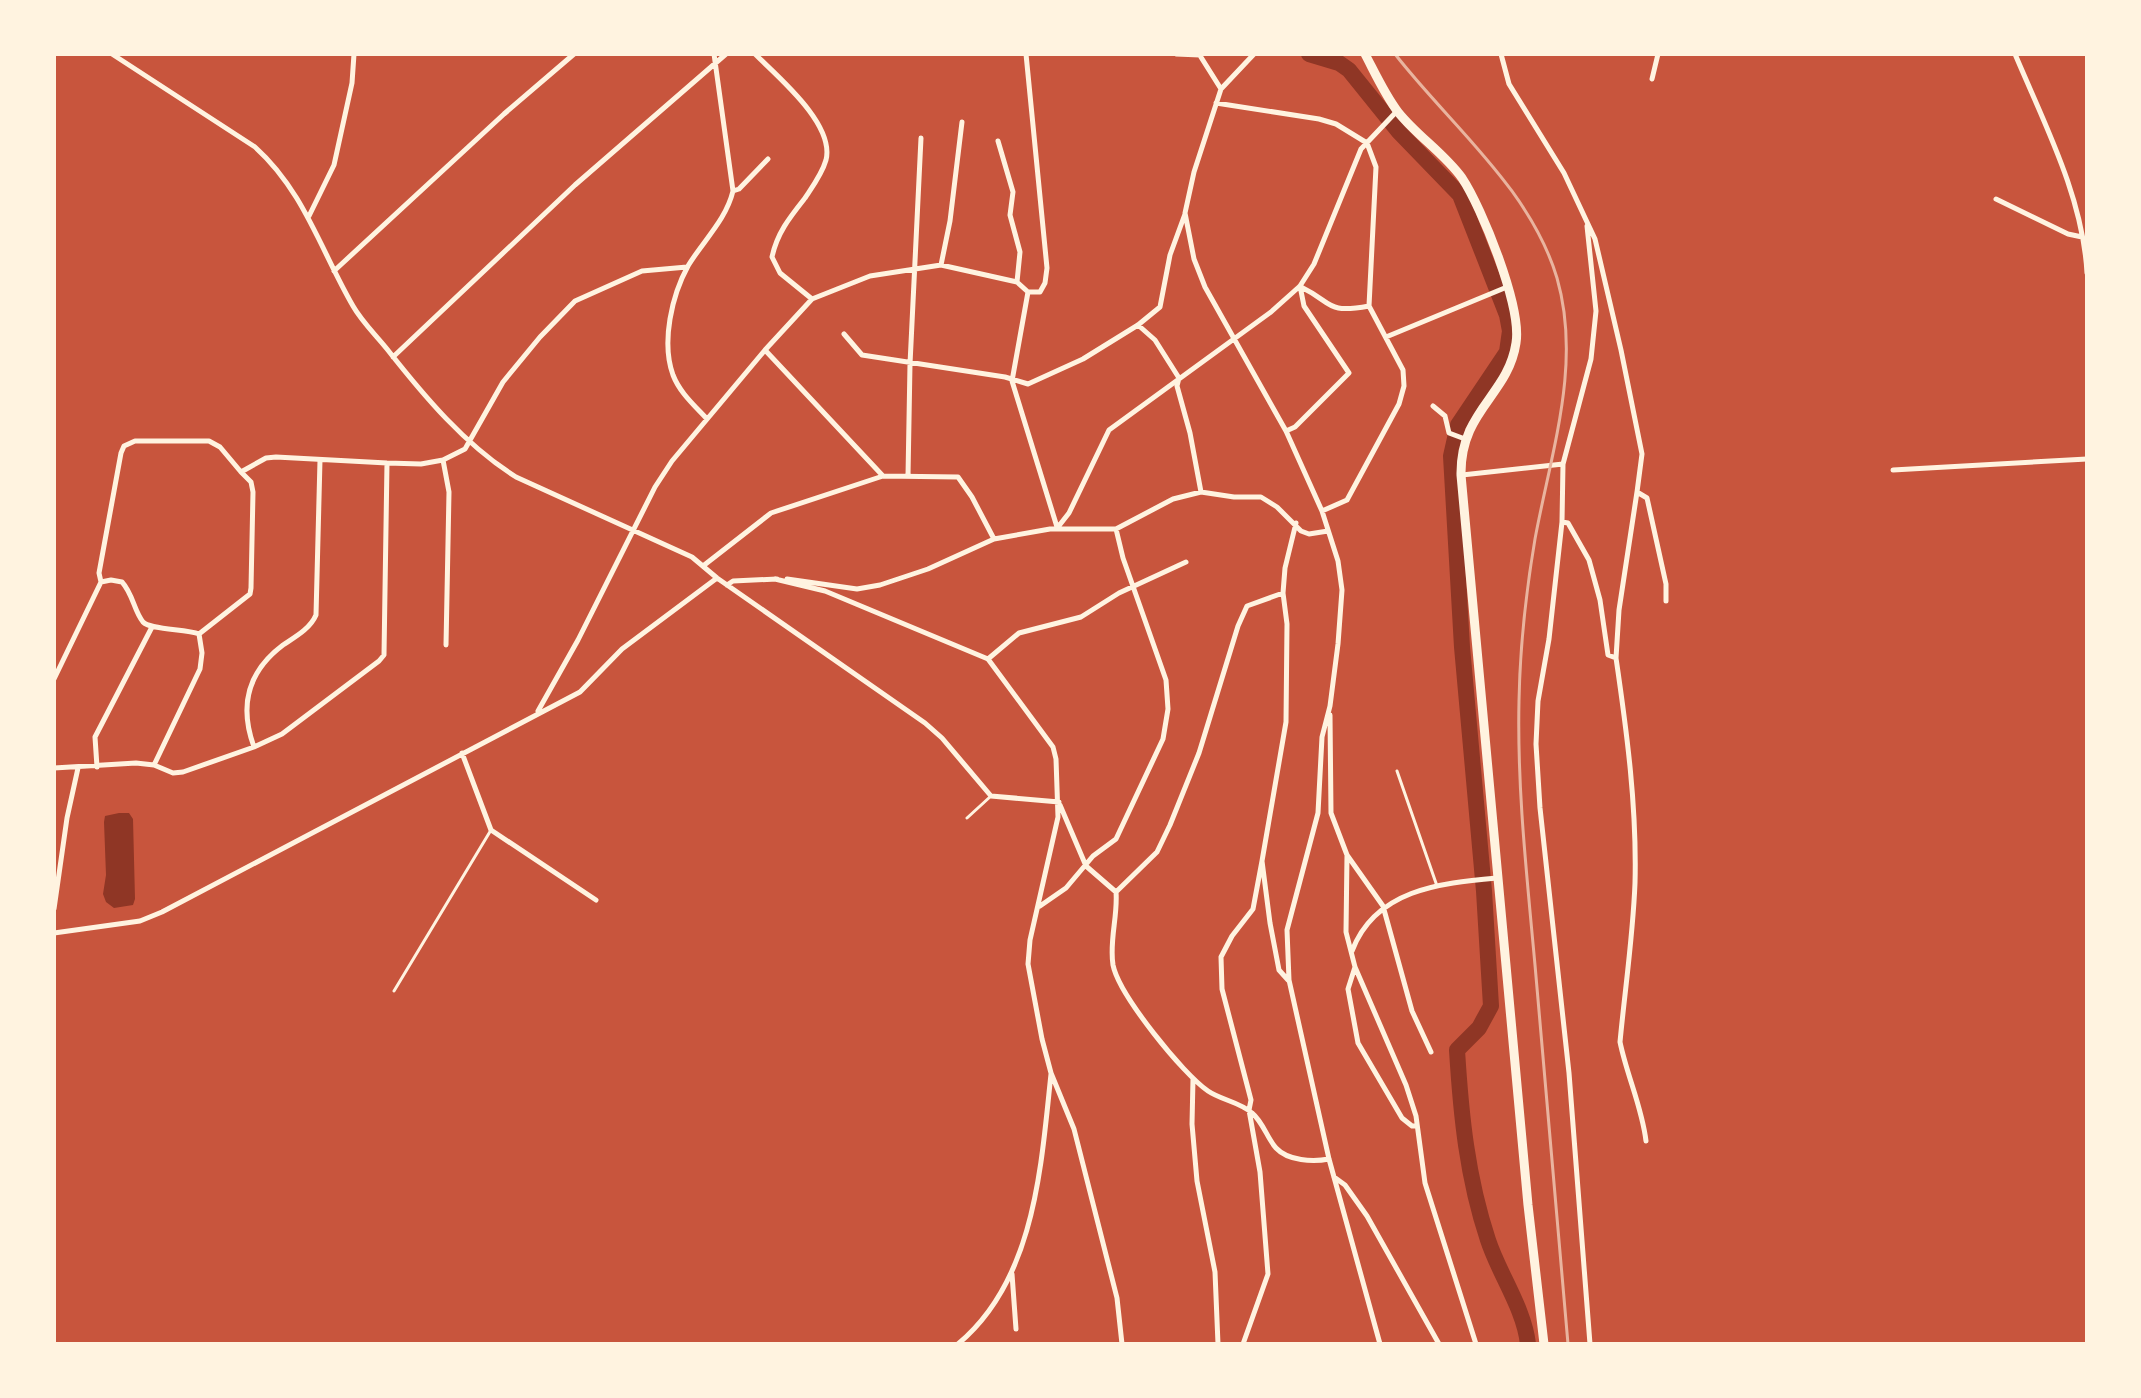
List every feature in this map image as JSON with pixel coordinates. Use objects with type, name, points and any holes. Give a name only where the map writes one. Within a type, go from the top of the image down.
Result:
[{"type":"main road","points":[[1365,54],[1395,113],[1461,177],[1480,213],[1517,316],[1514,354],[1504,376],[1462,438],[1461,475],[1495,878],[1544,1344]]},
{"type":"street","points":[[112,54],[255,147],[289,184],[355,309],[411,381],[470,442],[497,465],[516,477],[692,557],[717,578],[925,723],[942,738],[991,796],[1059,802]]},
{"type":"street","points":[[309,217],[334,165],[352,83],[354,54]]},
{"type":"street","points":[[334,271],[504,114],[574,54]]},
{"type":"street","points":[[707,419],[685,396],[673,375],[668,354],[672,306],[687,267],[730,204],[733,191],[714,54]]},
{"type":"street","points":[[393,357],[575,185],[726,54]]},
{"type":"street","points":[[755,54],[802,101],[823,134],[826,146],[826,158],[810,191],[780,232],[772,257],[780,273],[812,299]]},
{"type":"street","points":[[537,712],[672,461],[812,299],[857,280],[941,265],[1017,282],[1028,292],[1040,292],[1047,268],[1026,54]]},
{"type":"street","points":[[1176,54],[1200,55],[1221,89]]},
{"type":"street","points":[[844,334],[862,355],[1005,377],[1028,384],[1083,359],[1138,325],[1160,307],[1170,255],[1221,89],[1254,54]]},
{"type":"street","points":[[1501,54],[1509,84],[1564,173],[1595,239],[1642,454],[1619,610],[1616,658],[1632,777],[1635,883],[1620,1042],[1625,1067],[1643,1114],[1646,1141]]},
{"type":"street","points":[[1652,79],[1658,54]]},
{"type":"street","points":[[2015,54],[2070,190],[2087,273]]},
{"type":"street","points":[[1216,103],[1336,124],[1367,143],[1376,167],[1369,306],[1403,370],[1404,386],[1399,404],[1347,500],[1322,511]]},
{"type":"street","points":[[1058,528],[1069,513],[1109,430],[1271,312],[1300,286],[1314,264],[1361,149],[1395,113]]},
{"type":"street","points":[[941,265],[950,221],[962,122]]},
{"type":"street","points":[[908,476],[921,138]]},
{"type":"street","points":[[998,141],[1013,192],[1010,215],[1020,252],[1017,282]]},
{"type":"street","points":[[733,191],[739,189],[768,159]]},
{"type":"street","points":[[1996,199],[2068,234],[2082,237]]},
{"type":"street","points":[[1185,213],[1194,259],[1205,287],[1286,431],[1322,511],[1338,561],[1342,590],[1330,706],[1331,813],[1347,855],[1383,906],[1412,1011],[1431,1052]]},
{"type":"street","points":[[1587,226],[1596,311],[1591,359],[1563,464],[1562,522],[1549,639],[1538,701],[1536,744],[1540,808],[1569,1073],[1590,1344]]},
{"type":"street","points":[[241,472],[266,458],[421,464],[443,460],[465,449],[503,382],[575,301],[642,271],[687,267]]},
{"type":"street","points":[[1300,286],[1337,310],[1369,306]]},
{"type":"street","points":[[1286,431],[1295,427],[1349,373],[1304,306],[1300,286]]},
{"type":"street","points":[[1386,337],[1505,287]]},
{"type":"street","points":[[1028,292],[1012,381],[1058,528]]},
{"type":"street","points":[[1138,325],[1155,340],[1179,378],[1177,386],[1201,492]]},
{"type":"street","points":[[765,350],[883,476]]},
{"type":"street","points":[[1433,406],[1445,416],[1450,434],[1462,438]]},
{"type":"street","points":[[54,679],[101,582],[99,573],[124,446],[135,441],[209,441],[220,447],[251,482],[250,594],[199,634],[152,627],[141,620],[133,597],[122,582],[101,582]]},
{"type":"street","points":[[1893,470],[2087,459]]},
{"type":"street","points":[[254,747],[247,729],[245,708],[249,688],[273,653],[310,626],[316,615],[320,460]]},
{"type":"street","points":[[443,460],[449,492],[446,645]]},
{"type":"street","points":[[54,768],[136,763],[154,765],[173,773],[183,772],[282,734],[379,661],[384,655],[387,463]]},
{"type":"street","points":[[1461,475],[1563,464]]},
{"type":"street","points":[[703,566],[771,513],[883,476],[958,477],[994,539]]},
{"type":"street","points":[[727,585],[733,581],[798,579],[857,589],[880,585],[928,569],[994,539],[1058,528],[1116,529],[1173,499],[1201,492],[1261,497],[1296,523],[1301,531],[1309,534],[1328,531]]},
{"type":"street","points":[[1637,492],[1647,498],[1666,584],[1666,601]]},
{"type":"street","points":[[1562,522],[1568,523],[1589,560],[1600,600],[1608,655],[1616,658]]},
{"type":"street","points":[[1243,1344],[1268,1274],[1260,1172],[1249,1110],[1251,1100],[1222,989],[1221,957],[1232,936],[1253,909],[1262,861],[1286,722],[1287,624],[1283,593],[1285,568],[1296,523]]},
{"type":"street","points":[[1039,907],[1066,888],[1093,856],[1116,839],[1163,739],[1166,725],[1169,694],[1166,680],[1116,529]]},
{"type":"street","points":[[988,659],[1019,633],[1081,617],[1134,586],[1186,562]]},
{"type":"street","points":[[54,933],[126,924],[151,917],[580,692],[622,649],[717,578]]},
{"type":"street","points":[[775,579],[825,591],[988,659],[1053,747],[1058,817],[1030,940],[1028,964],[1051,1073],[1074,1129],[1117,1298],[1122,1344]]},
{"type":"street","points":[[1116,892],[1157,852],[1170,825],[1191,776],[1247,606],[1283,593]]},
{"type":"street","points":[[97,767],[95,737],[152,627]]},
{"type":"street","points":[[154,765],[200,669],[202,653],[199,634]]},
{"type":"street","points":[[1330,706],[1322,737],[1318,813],[1287,930],[1289,980],[1333,1176],[1380,1344]]},
{"type":"street","points":[[462,753],[491,830],[596,900]]},
{"type":"street","points":[[54,909],[67,818],[78,768]]},
{"type":"street","points":[[1059,802],[1086,866],[1116,892],[1113,964],[1133,1006],[1193,1078],[1209,1092],[1249,1110],[1276,1149],[1287,1156],[1329,1159]]},
{"type":"street","points":[[1347,855],[1346,932],[1355,967],[1406,1085],[1417,1126],[1425,1183],[1476,1344]]},
{"type":"street","points":[[1262,861],[1279,970],[1289,980]]},
{"type":"street","points":[[1352,952],[1359,933],[1383,906],[1437,886],[1495,878]]},
{"type":"street","points":[[1355,967],[1348,989],[1358,1043],[1402,1118],[1417,1126]]},
{"type":"street","points":[[958,1344],[988,1314],[1018,1257],[1039,1175],[1051,1073]]},
{"type":"street","points":[[1193,1078],[1192,1124],[1197,1181],[1215,1272],[1218,1344]]},
{"type":"street","points":[[1333,1176],[1345,1185],[1367,1216],[1439,1344]]},
{"type":"street","points":[[1012,1273],[1016,1329]]},
{"type":"lane","points":[[1397,771],[1437,886]]},
{"type":"lane","points":[[967,818],[991,796]]},
{"type":"lane","points":[[394,991],[491,830]]},
{"type":"shaded area","points":[[129,813],[133,819],[135,899],[133,905],[114,908],[106,902],[103,894],[106,875],[104,822],[105,816]]},
{"type":"waterway","points":[[1309,54],[1339,63],[1349,70],[1399,132],[1460,195],[1507,315],[1510,331],[1507,352],[1458,425],[1451,456],[1462,647],[1491,1006],[1479,1028],[1457,1050],[1463,1122],[1475,1193],[1488,1240],[1522,1317],[1528,1344]]},
{"type":"railway","points":[[1395,54],[1486,159],[1528,215],[1545,245],[1557,278],[1564,311],[1565,376],[1556,441],[1529,579],[1521,660],[1519,734],[1526,866],[1568,1344]]}]
